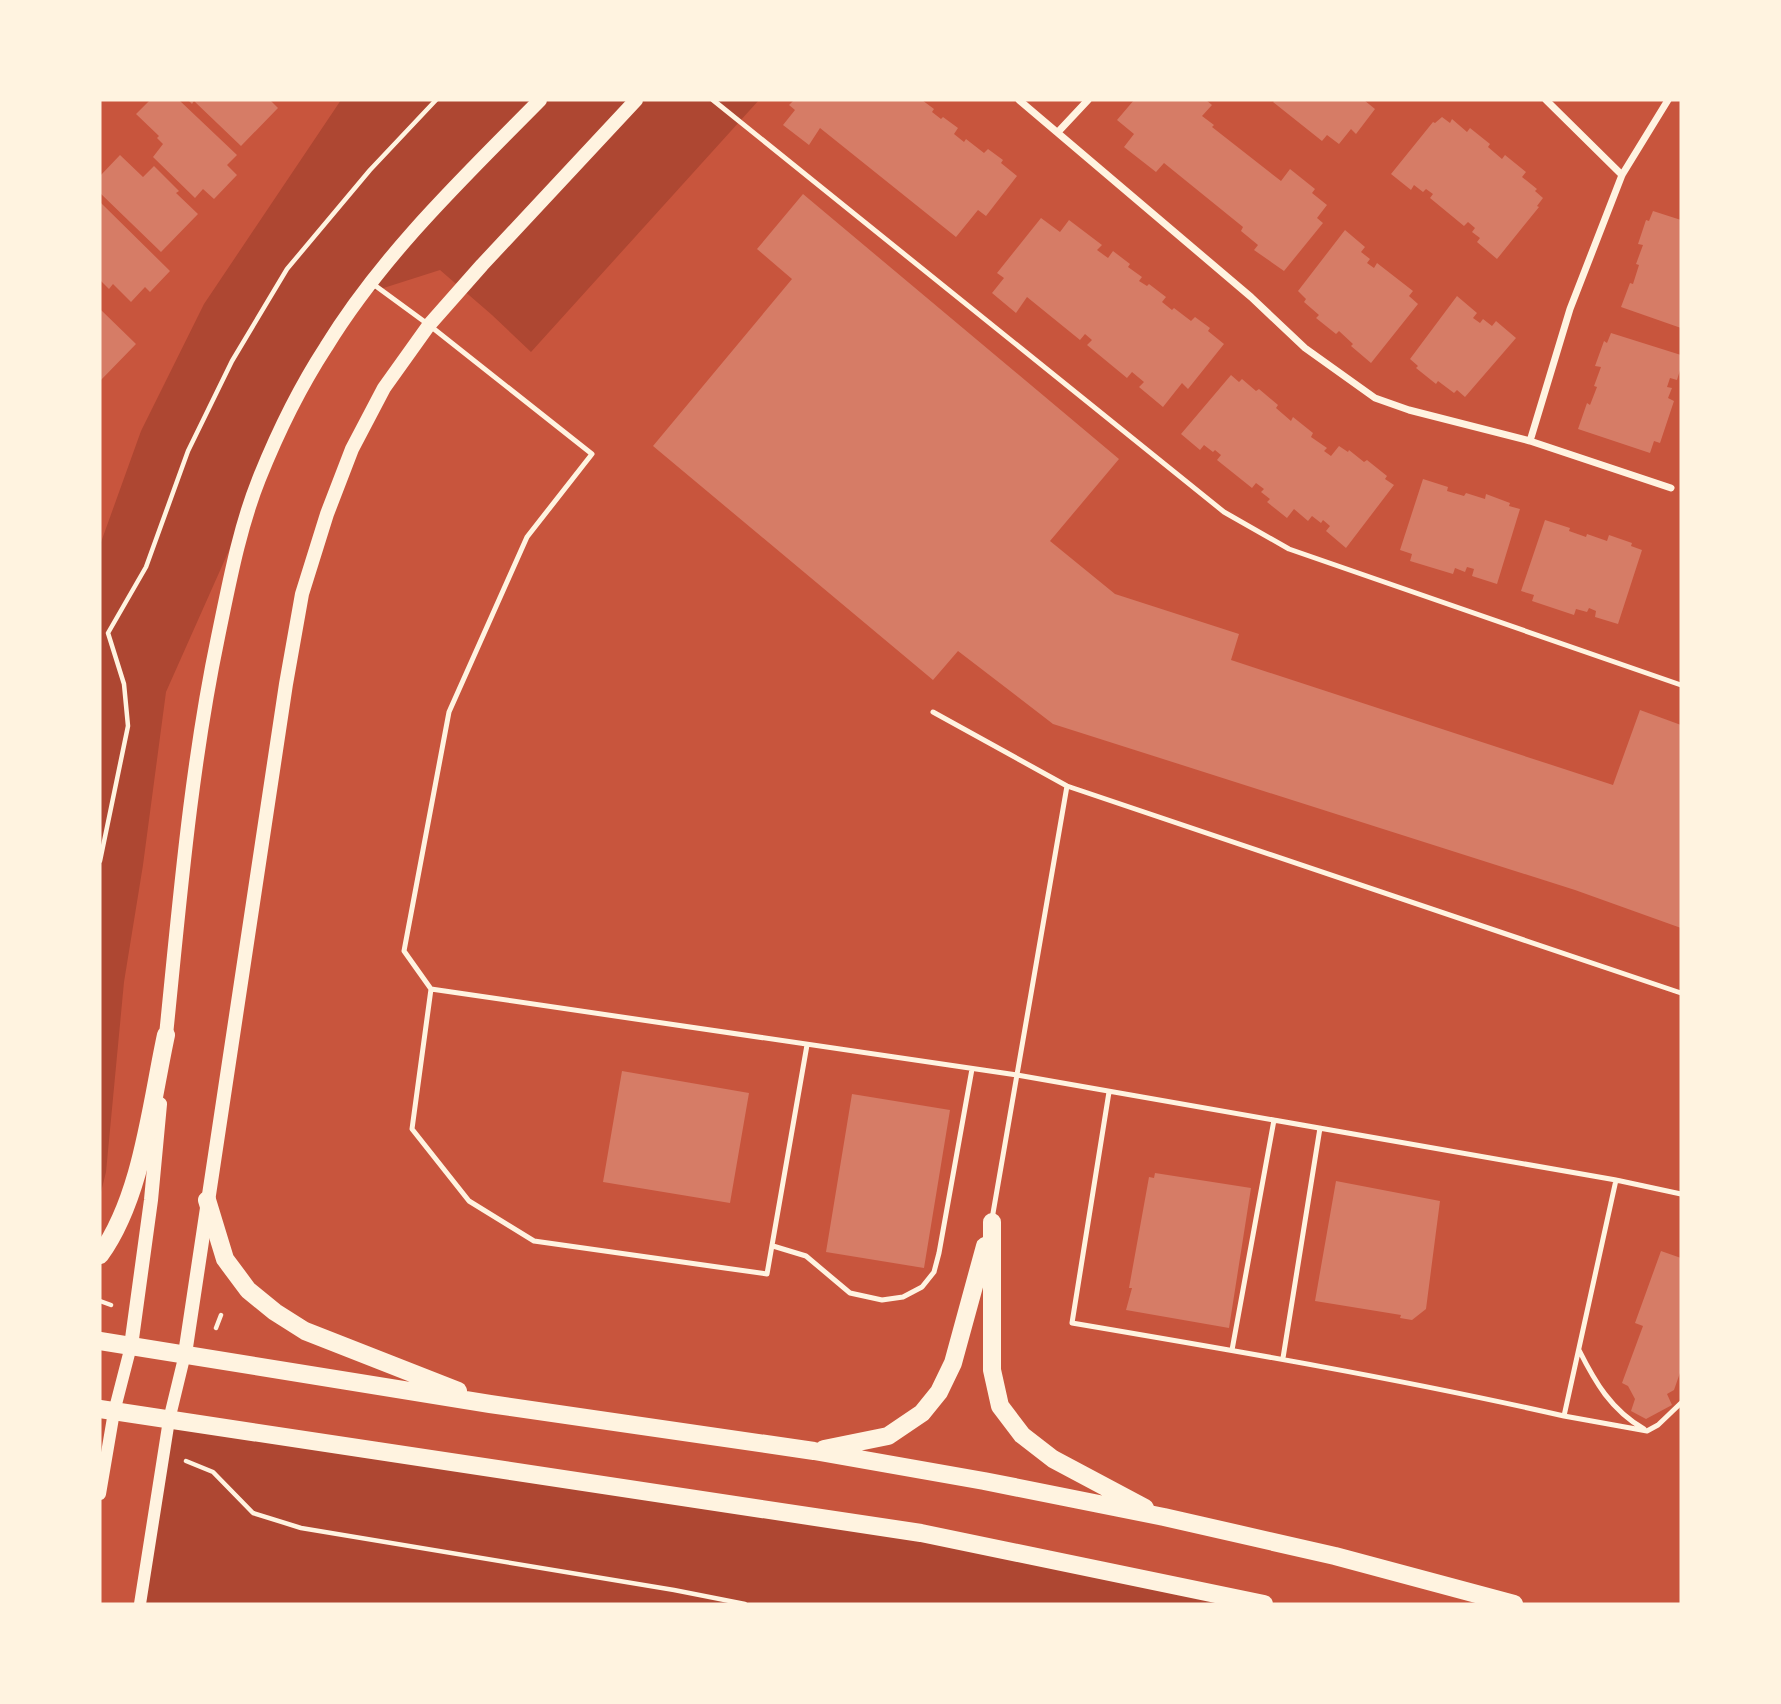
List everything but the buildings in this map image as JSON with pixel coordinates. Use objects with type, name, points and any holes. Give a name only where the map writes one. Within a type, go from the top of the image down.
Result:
[{"type":"main road","points":[[131,1346],[150,1200],[184,852],[210,676],[233,561],[259,479],[325,347],[370,282],[439,204],[540,100]]},
{"type":"main road","points":[[184,1354],[286,684],[302,594],[327,514],[352,449],[384,388],[429,325],[636,100]]},
{"type":"main road","points":[[100,1255],[115,1234],[136,1178],[166,1035]]},
{"type":"main road","points":[[207,1200],[225,1259],[248,1290],[275,1312],[305,1331],[490,1404]]},
{"type":"main road","points":[[814,1451],[888,1436],[922,1413],[939,1392],[953,1363],[992,1222]]},
{"type":"main road","points":[[992,1222],[992,1370],[1000,1406],[1022,1435],[1053,1459],[1164,1517]]},
{"type":"main road","points":[[100,1340],[490,1404],[814,1451],[984,1481],[1164,1517],[1335,1556],[1514,1604]]},
{"type":"main road","points":[[107,1410],[921,1534],[1264,1604]]},
{"type":"street","points":[[1019,100],[1251,297],[1305,348],[1375,398],[1409,410],[1530,441],[1671,488]]},
{"type":"street","points":[[1058,132],[1088,100]]},
{"type":"street","points":[[1546,100],[1622,175]]},
{"type":"street","points":[[1530,441],[1570,309],[1622,175],[1668,100]]},
{"type":"street","points":[[100,1494],[107,1410],[131,1346]]},
{"type":"street","points":[[140,1604],[163,1453],[184,1354]]},
{"type":"lane","points":[[713,100],[1224,512],[1289,549],[1681,685]]},
{"type":"lane","points":[[370,282],[429,325],[592,454],[527,537],[449,712],[404,951],[431,989],[412,1129],[469,1201],[534,1241],[768,1274],[807,1045]]},
{"type":"lane","points":[[933,712],[1067,786],[1681,993]]},
{"type":"lane","points":[[992,1222],[1067,786]]},
{"type":"lane","points":[[431,989],[1017,1075],[1616,1180],[1681,1194]]},
{"type":"lane","points":[[773,1245],[806,1256],[850,1293],[882,1300],[903,1297],[922,1287],[934,1272],[939,1254],[972,1069]]},
{"type":"lane","points":[[1109,1092],[1072,1323],[1283,1358],[1647,1431],[1658,1425],[1681,1403]]},
{"type":"lane","points":[[1233,1350],[1274,1120]]},
{"type":"lane","points":[[1283,1358],[1320,1128]]},
{"type":"lane","points":[[1564,1416],[1616,1180]]},
{"type":"lane","points":[[1578,1350],[1596,1385],[1613,1406],[1647,1431]]},
{"type":"path","points":[[100,861],[128,726],[124,684],[108,633],[146,567],[188,451],[232,361],[287,269],[370,170],[436,100]]},
{"type":"path","points":[[100,634],[108,633]]},
{"type":"path","points":[[100,1301],[111,1305]]},
{"type":"path","points":[[163,1453],[214,1472],[253,1513],[301,1528],[745,1604]]},
{"type":"shaded area","points":[[341,100],[759,100],[531,352],[440,270],[371,292],[295,402],[166,692],[124,982],[106,1172],[100,1196],[100,545],[141,431],[204,304]]},
{"type":"shaded area","points":[[167,1423],[921,1533],[1264,1604],[140,1604]]}]
